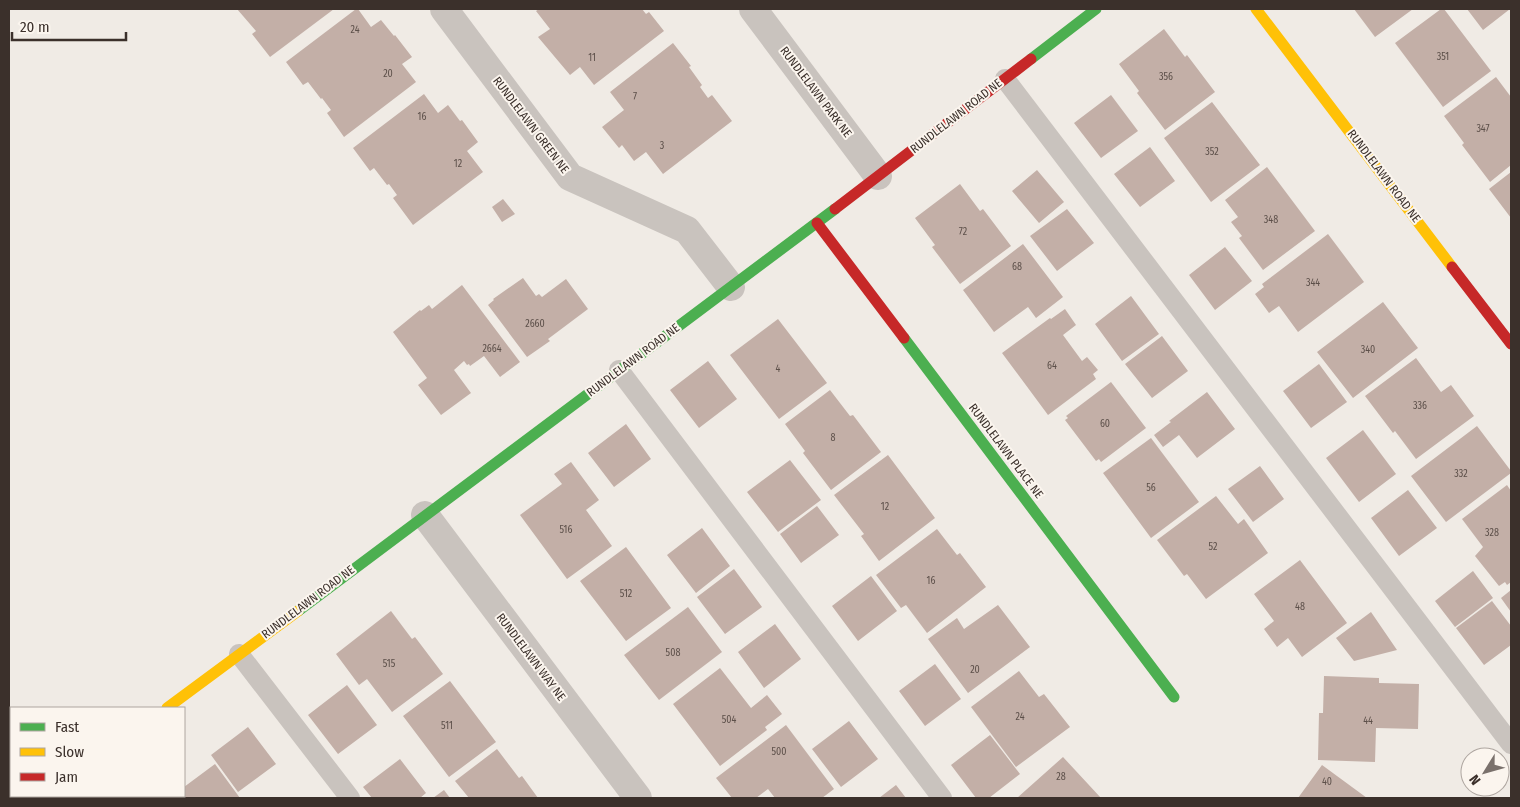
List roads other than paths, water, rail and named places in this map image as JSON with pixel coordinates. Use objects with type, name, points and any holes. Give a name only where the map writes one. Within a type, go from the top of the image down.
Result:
[{"type":"street","name":"RUNDLELAWN GREEN NE","points":[[444,9],[570,177],[686,230],[731,287]]},
{"type":"street","name":"RUNDLELAWN PARK NE","points":[[753,9],[878,176]]},
{"type":"street","name":"RUNDLELAWN ROAD NE","points":[[168,707],[817,223],[1096,9]]},
{"type":"street","name":"RUNDLELAWN ROAD NE","points":[[1256,9],[1511,344]]},
{"type":"street","name":"RUNDLELAWN PLACE NE","points":[[817,223],[1174,696]]},
{"type":"street","name":"RUNDLELAWN WAY NE","points":[[425,515],[638,798]]},
{"type":"lane","points":[[1005,78],[1511,744]]},
{"type":"lane","points":[[619,370],[942,798]]},
{"type":"lane","points":[[238,654],[350,798]]}]
